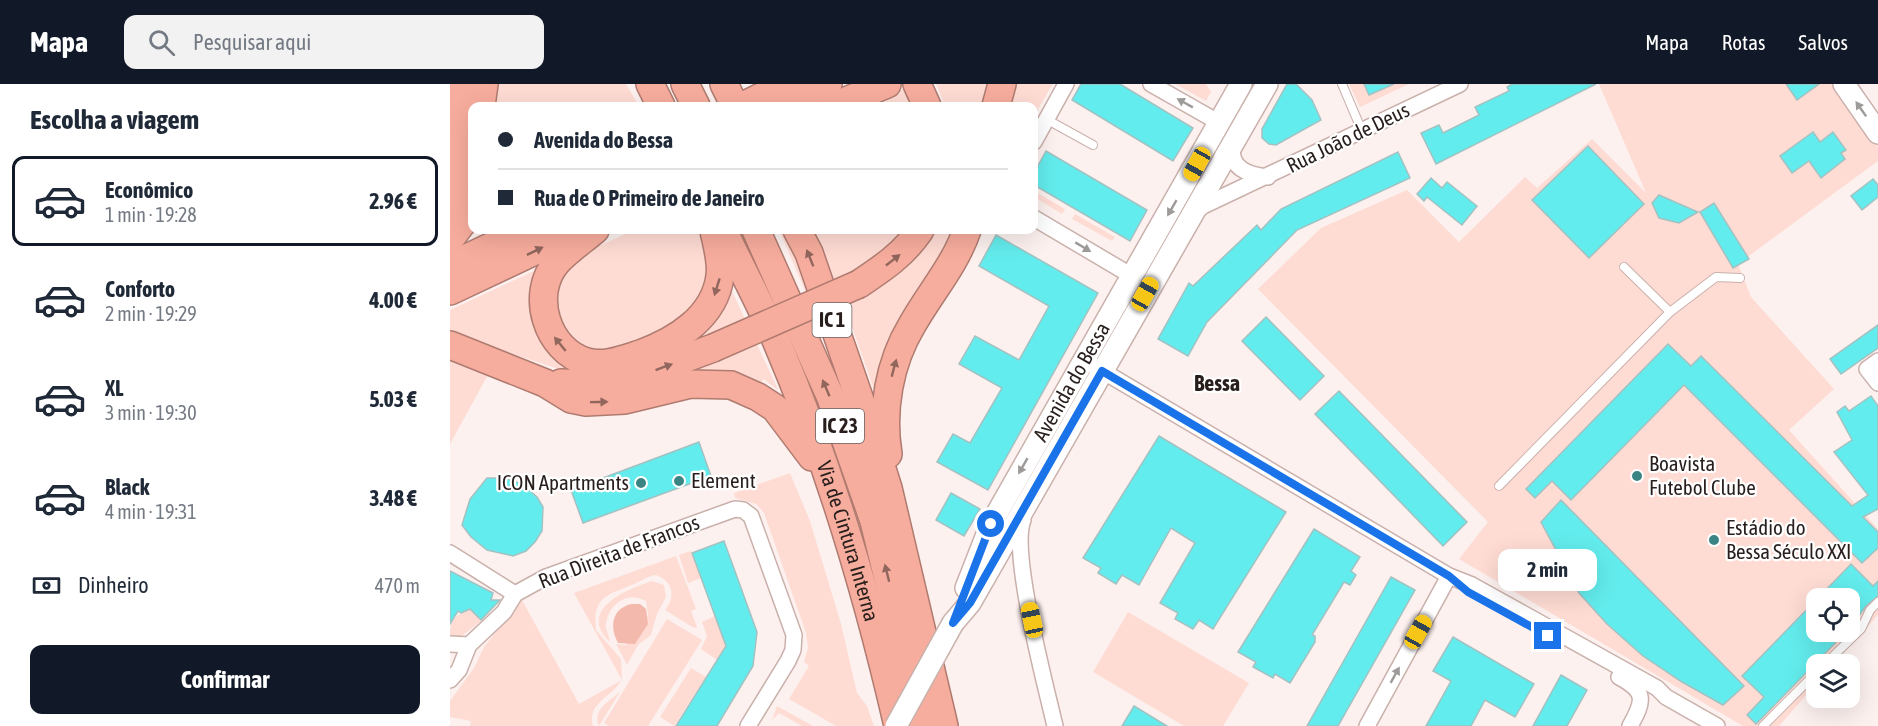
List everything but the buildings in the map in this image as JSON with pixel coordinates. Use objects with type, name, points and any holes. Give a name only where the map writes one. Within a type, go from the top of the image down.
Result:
[{"type":"highway","points":[[450,216],[457,205],[464,176],[458,117],[461,84]]},
{"type":"highway","points":[[468,84],[468,102]]},
{"type":"highway","points":[[482,102],[484,84]]},
{"type":"highway","points":[[685,84],[694,102]]},
{"type":"highway","points":[[724,84],[751,102]]},
{"type":"highway","points":[[760,102],[787,84]]},
{"type":"highway","points":[[765,102],[828,84]]},
{"type":"highway","points":[[851,96],[887,84]]},
{"type":"highway","points":[[917,84],[925,102]]},
{"type":"highway","points":[[997,102],[1002,84]]},
{"type":"highway","points":[[450,239],[468,215]]},
{"type":"highway","points":[[450,252],[487,234]]},
{"type":"highway","points":[[450,266],[518,234]]},
{"type":"highway","points":[[450,291],[571,234]]},
{"type":"highway","points":[[590,234],[556,263],[547,278],[543,297],[545,320],[551,333],[565,351],[588,363],[615,363],[648,351],[684,333],[700,319],[713,300],[721,275],[715,234]]},
{"type":"highway","name":"Via de Cintura Interna","points":[[725,234],[776,340],[828,476],[884,663],[897,726]]},
{"type":"highway","name":"Via de Cintura Interna","points":[[758,234],[831,398],[874,521],[924,726]]},
{"type":"highway","name":"IC 1","points":[[798,234],[808,253],[888,488],[944,726]]},
{"type":"highway","points":[[545,383],[602,384],[633,378],[713,348],[859,284],[895,260],[917,234]]},
{"type":"highway","points":[[888,488],[891,470],[886,418],[893,368],[911,325],[952,264],[965,234]]},
{"type":"highway","points":[[450,345],[545,383],[571,399],[602,403],[678,386],[731,385],[758,397],[775,408],[828,476]]},
{"type":"main road","name":"Avenida do Bessa","points":[[953,623],[970,603],[1027,506],[1093,366],[1132,276],[1218,122],[1242,84]]},
{"type":"main road","points":[[1844,84],[1878,133]]},
{"type":"main road","name":"Avenida do Bessa","points":[[897,726],[953,623],[991,524],[1189,217],[1263,89]]},
{"type":"street","points":[[1038,134],[1066,84]]},
{"type":"street","points":[[1151,84],[1218,122]]},
{"type":"street","name":"Rua João de Deus","points":[[1189,217],[1203,206],[1460,84]]},
{"type":"street","name":"Rua João de Deus","points":[[1235,138],[1232,152],[1239,169],[1252,176],[1268,177]]},
{"type":"street","points":[[1038,220],[1132,276]]},
{"type":"street","points":[[1873,365],[1878,383]]},
{"type":"street","points":[[1093,366],[1449,576],[1472,585],[1624,669],[1656,688],[1666,697],[1717,726]]},
{"type":"street","points":[[1027,506],[1019,535],[1023,579],[1055,726]]},
{"type":"street","name":"Rua Direita de Francos","points":[[450,680],[459,670],[469,645],[504,612],[516,594],[546,577],[725,512],[743,510],[751,516],[794,635],[793,650],[788,661],[748,726]]},
{"type":"street","points":[[450,553],[516,594]]},
{"type":"street","points":[[990,567],[1007,564],[1016,569],[1023,579]]},
{"type":"street","points":[[1449,576],[1468,592],[1635,686],[1641,697],[1641,705],[1630,726]]},
{"type":"street","points":[[1367,726],[1449,576]]},
{"type":"street","points":[[450,644],[469,645]]},
{"type":"street","points":[[1641,705],[1666,697]]},
{"type":"lane","points":[[1342,84],[1362,131]]},
{"type":"lane","points":[[1046,119],[1093,145]]},
{"type":"lane","points":[[1624,267],[1670,312]]},
{"type":"lane","points":[[1499,486],[1670,312],[1716,277],[1740,278]]},
{"type":"lane","points":[[1836,654],[1862,629],[1870,609],[1878,602]]},
{"type":"lane","points":[[1763,726],[1806,683]]},
{"type":"shaded area","points":[[495,84],[626,84],[637,102],[493,102]]},
{"type":"shaded area","points":[[936,84],[995,84],[990,102],[943,102]]},
{"type":"shaded area","points":[[1015,84],[1053,84],[1038,109],[1038,102],[1010,102]]},
{"type":"shaded area","points":[[1175,84],[1206,84],[1211,92],[1206,101]]},
{"type":"shaded area","points":[[1349,84],[1364,84],[1370,95],[1393,84],[1409,84],[1360,107]]},
{"type":"shaded area","name":"Boavista Futebol Clube","points":[[1599,84],[1833,84],[1878,147],[1878,161],[1738,264],[1751,297],[1834,389],[1789,430],[1878,529],[1878,615],[1860,635],[1860,588],[1806,588],[1806,642],[1854,642],[1843,654],[1806,654],[1806,695],[1779,726],[1743,726],[1459,559],[1488,522],[1258,289],[1321,228],[1407,190],[1459,242],[1525,177],[1537,188],[1592,139],[1646,193]]},
{"type":"shaded area","points":[[907,87],[917,102],[879,102]]},
{"type":"shaded area","points":[[1038,193],[1065,209],[1062,214],[1038,199]]},
{"type":"shaded area","points":[[1075,214],[1115,237],[1112,241],[1072,219]]},
{"type":"shaded area","points":[[626,234],[702,234],[709,255],[709,266],[704,286],[689,321],[600,355],[570,342],[554,304],[555,286],[561,274],[571,264],[596,248]]},
{"type":"shaded area","points":[[740,234],[748,234],[782,305],[856,501],[850,503],[774,301]]},
{"type":"shaded area","points":[[781,234],[790,234],[822,328]]},
{"type":"shaded area","points":[[813,234],[909,234],[899,245],[836,283]]},
{"type":"shaded area","points":[[934,234],[960,234],[879,404],[844,304],[886,284],[909,266]]},
{"type":"shaded area","points":[[540,268],[537,278],[586,374],[552,367],[450,333],[450,310]]},
{"type":"shaded area","points":[[731,289],[778,390],[763,379],[761,384],[687,372],[693,342],[705,331]]},
{"type":"shaded area","points":[[450,353],[490,371],[450,444]]},
{"type":"shaded area","points":[[790,473],[810,521],[841,624],[857,693],[867,706],[874,726],[836,726],[789,699],[809,666],[804,662],[808,648],[806,633],[764,513],[756,504],[735,498],[734,493]]},
{"type":"shaded area","points":[[691,551],[701,578],[688,583],[679,555]]},
{"type":"shaded area","points":[[676,556],[696,609],[691,611],[697,627],[694,628],[665,610],[671,600],[671,590],[666,581],[656,575],[609,594],[599,603],[595,619],[596,630],[621,659],[622,679],[574,593]]},
{"type":"shaded area","points":[[652,581],[664,585],[666,597],[657,614],[651,635],[638,645],[627,665],[616,644],[626,645],[648,616],[646,601],[633,597],[626,598],[615,605],[606,624],[610,642],[601,630],[599,620],[602,610],[609,602],[631,589]]},
{"type":"shaded area","points":[[522,600],[579,704],[621,681],[593,711],[593,726],[470,726],[471,721],[450,717],[450,701],[474,668],[484,647]]},
{"type":"shaded area","points":[[631,604],[640,604],[646,609],[648,624],[635,644],[618,643],[613,625],[614,619],[620,610]]},
{"type":"shaded area","points":[[469,609],[479,612],[478,617],[481,621],[458,639],[450,635],[451,625],[455,619]]},
{"type":"shaded area","points":[[1128,612],[1249,683],[1223,726],[1184,726],[1093,672]]},
{"type":"shaded area","points":[[715,616],[726,646],[717,660],[701,649],[707,636],[702,622]]},
{"type":"shaded area","points":[[667,619],[702,640],[648,726],[609,726],[604,723]]},
{"type":"shaded area","points":[[691,668],[706,677],[674,726],[660,717]]},
{"type":"shaded area","points":[[620,692],[599,726],[597,720],[600,710]]},
{"type":"shaded area","points":[[777,706],[813,726],[802,726],[779,713],[772,720]]},
{"type":"place","name":"Boavista Futebol Clube","points":[[1637,476]]},
{"type":"place","name":"Element","points":[[679,481]]},
{"type":"place","name":"ICON Apartments","points":[[641,483]]},
{"type":"place","name":"Estádio do Bessa Século XXI","points":[[1714,540]]},
{"type":"district","name":"Bessa","points":[[1217,383]]},
{"type":"route","points":[[991,524],[953,623],[970,603],[1102,371],[1449,576],[1468,592],[1548,636]]}]
